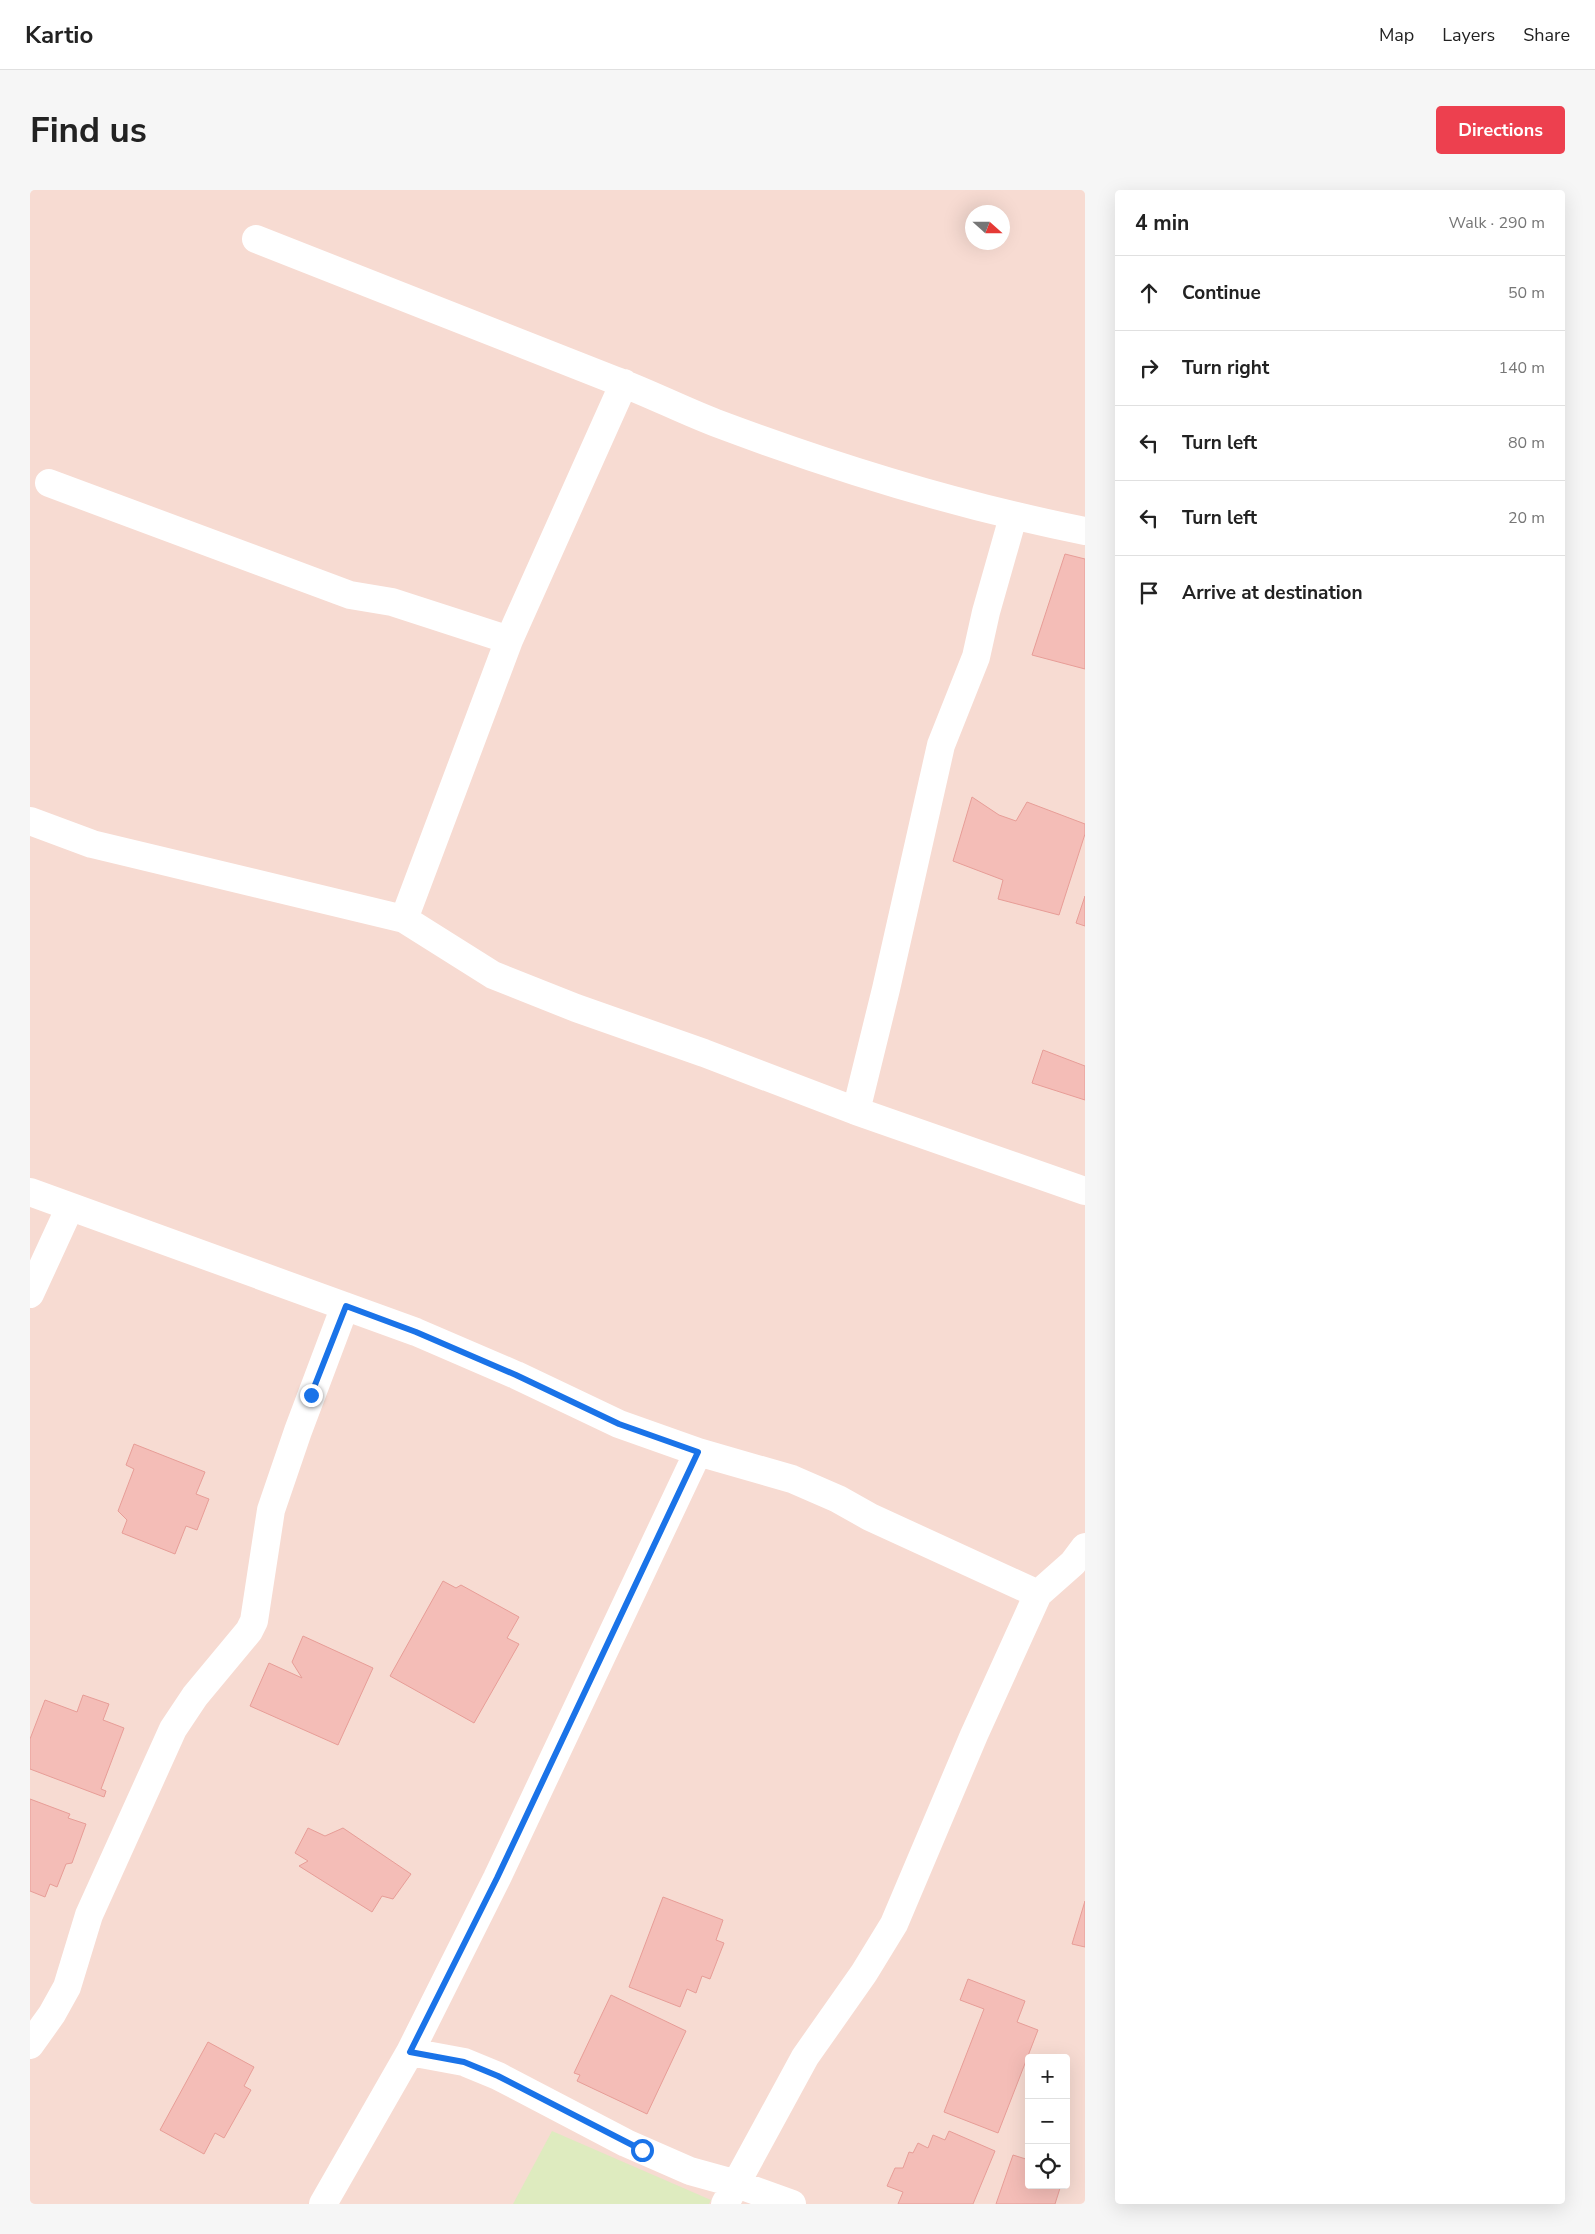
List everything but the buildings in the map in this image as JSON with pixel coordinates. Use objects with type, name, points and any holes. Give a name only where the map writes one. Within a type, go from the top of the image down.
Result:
[{"type":"street","points":[[256,239],[624,383],[713,422],[783,448],[1013,517],[1085,531]]},
{"type":"street","points":[[404,919],[509,640],[624,383]]},
{"type":"street","points":[[49,482],[350,596],[392,602],[509,640]]},
{"type":"street","points":[[856,1110],[886,989],[941,745],[976,658],[1013,517]]},
{"type":"street","points":[[30,821],[92,844],[404,919],[493,975],[576,1008],[704,1053],[856,1110],[1085,1190]]},
{"type":"street","points":[[30,1192],[416,1332],[516,1375],[619,1424],[698,1452],[800,1482],[1038,1594]]},
{"type":"street","points":[[30,1294],[70,1207]]},
{"type":"street","points":[[30,2044],[52,2014],[66,1987],[89,1914],[173,1729],[194,1696],[249,1631],[256,1612],[271,1510],[298,1431],[346,1306]]},
{"type":"street","points":[[323,2204],[410,2052],[497,1878],[698,1452]]},
{"type":"street","points":[[731,2194],[805,2057],[864,1973],[894,1924],[970,1744],[1038,1594],[1081,1558]]},
{"type":"street","points":[[410,2052],[464,2062],[498,2076],[626,2143],[690,2171],[731,2194],[792,2204]]},
{"type":"shaded area","points":[[30,190],[1085,190],[1085,2204],[30,2204]]},
{"type":"green space","points":[[552,2131],[711,2200],[709,2204],[513,2204]]},
{"type":"route","points":[[311,1395],[346,1306],[416,1332],[516,1375],[619,1424],[698,1452],[497,1878],[410,2052],[464,2062],[498,2076],[642,2150]]}]
